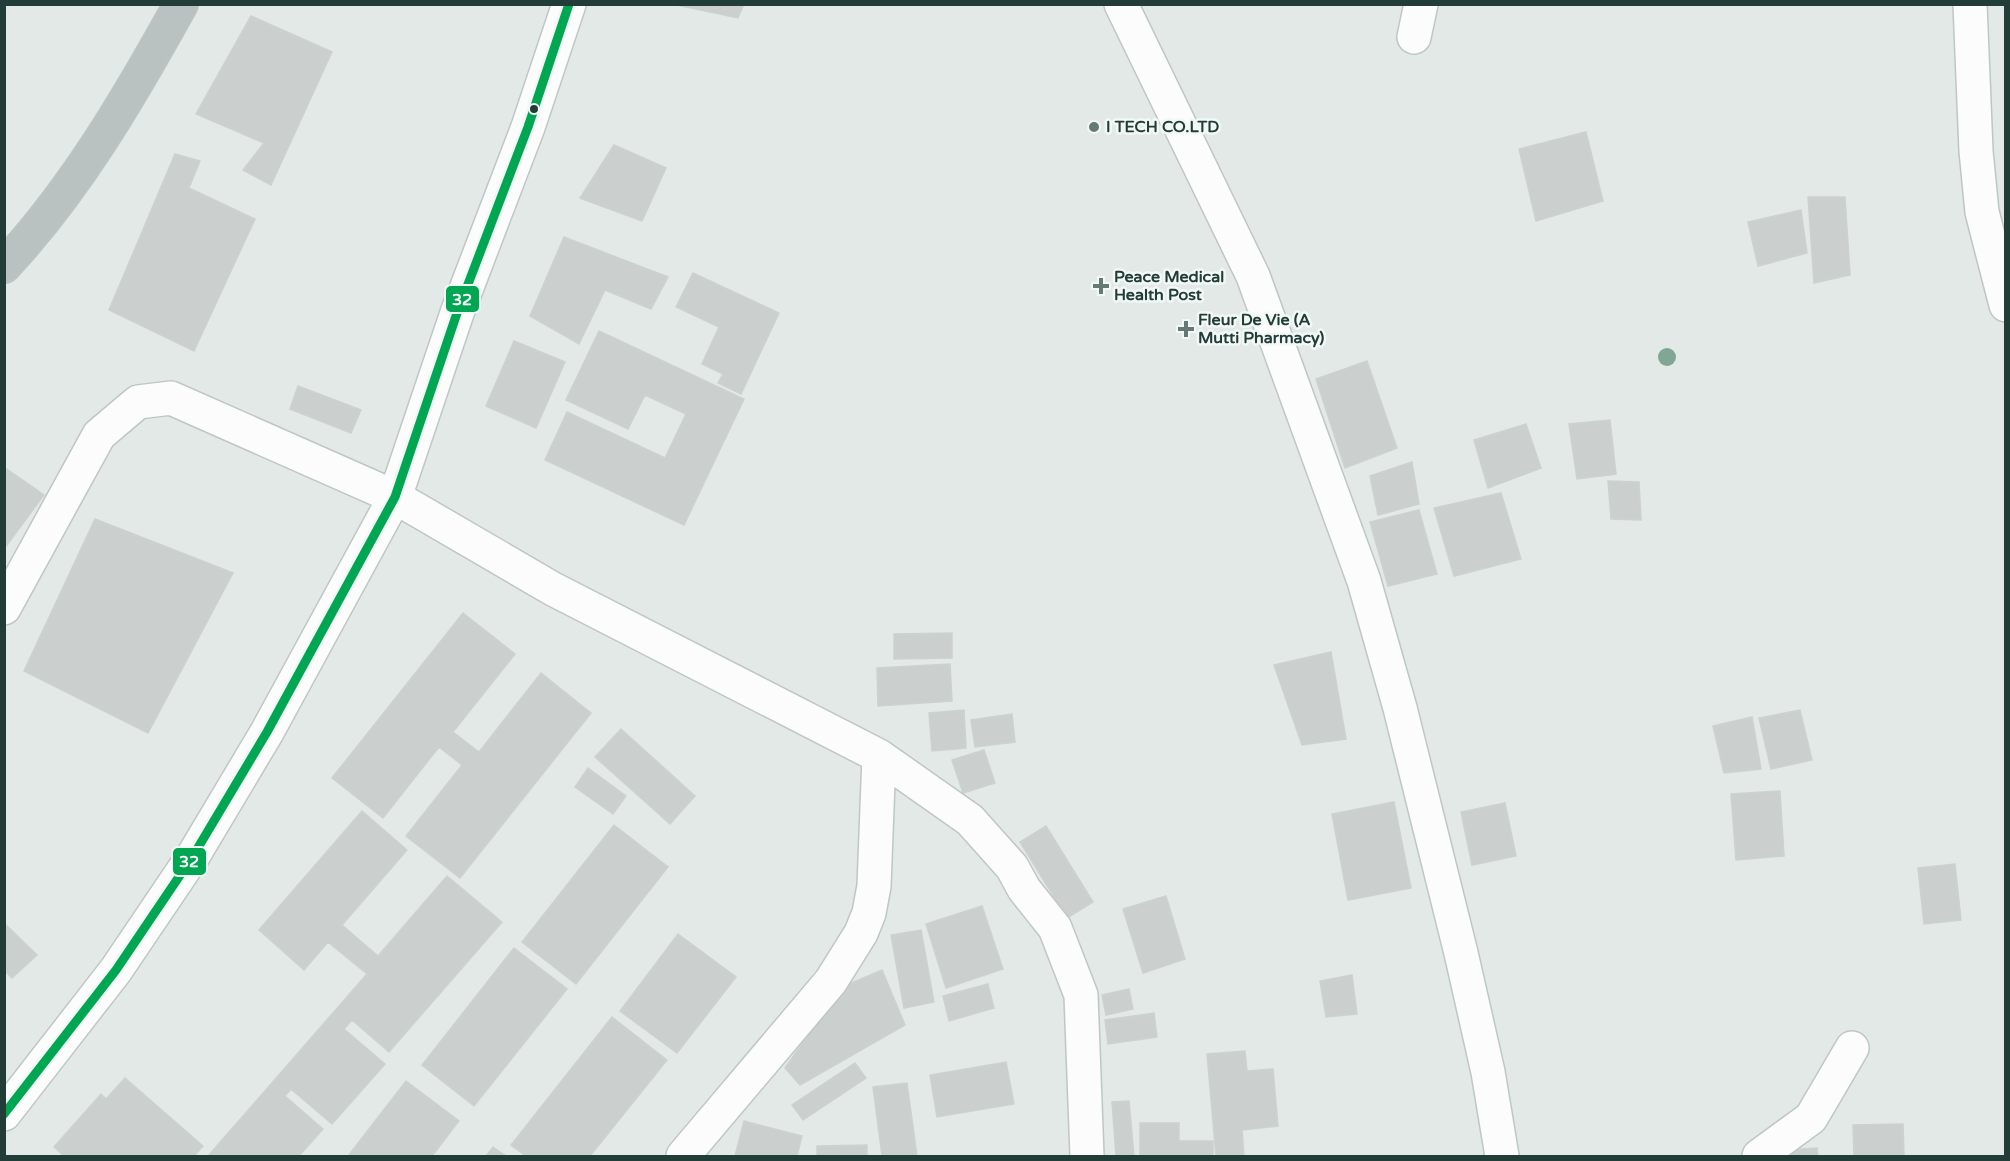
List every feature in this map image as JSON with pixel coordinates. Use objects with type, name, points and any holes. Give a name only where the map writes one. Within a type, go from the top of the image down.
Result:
[{"type":"highway","points":[[4,266],[73,179],[133,92],[181,4]]},
{"type":"street","points":[[4,1114],[116,970],[193,856],[267,732],[394,497],[457,313],[528,128],[569,4]]},
{"type":"street","points":[[1121,4],[1253,276],[1364,581],[1400,708],[1461,953],[1488,1072],[1502,1156]]},
{"type":"street","points":[[1414,37],[1421,4]]},
{"type":"street","points":[[1970,4],[1976,151],[1982,212],[2006,305]]},
{"type":"street","points":[[4,608],[99,435],[138,402],[171,398],[394,497],[553,589],[879,756],[970,820],[1012,867],[1024,889],[1055,928],[1081,995],[1087,1156]]},
{"type":"street","points":[[683,1156],[831,981],[861,933],[869,913],[874,886],[879,756]]},
{"type":"street","points":[[1759,1156],[1811,1118],[1852,1048]]},
{"type":"building","points":[[672,4],[744,4],[738,18]]},
{"type":"building","points":[[251,16],[332,52],[271,185],[243,170],[264,143],[196,114]]},
{"type":"building","points":[[1586,132],[1603,201],[1536,221],[1519,149]]},
{"type":"building","points":[[614,145],[666,168],[642,221],[580,198]]},
{"type":"building","points":[[175,154],[200,161],[189,188],[255,219],[194,351],[109,310]]},
{"type":"building","points":[[1808,197],[1845,197],[1850,275],[1814,283]]},
{"type":"building","points":[[1801,210],[1807,253],[1758,266],[1748,222]]},
{"type":"building","points":[[564,237],[668,277],[651,309],[605,290],[579,344],[530,316]]},
{"type":"building","points":[[693,273],[779,313],[741,394],[718,383],[723,374],[702,364],[719,327],[676,307]]},
{"type":"building","points":[[599,331],[744,399],[684,525],[545,460],[567,412],[665,458],[686,414],[645,395],[628,429],[566,400]]},
{"type":"building","points":[[514,341],[565,362],[536,428],[486,406]]},
{"type":"building","points":[[1367,361],[1397,448],[1345,468],[1316,379]]},
{"type":"building","points":[[298,386],[361,410],[351,433],[290,409]]},
{"type":"building","points":[[1610,420],[1616,474],[1577,479],[1569,424]]},
{"type":"building","points":[[1526,424],[1541,468],[1488,488],[1474,440]]},
{"type":"building","points":[[1412,462],[1419,504],[1378,515],[1370,476]]},
{"type":"building","points":[[4,467],[44,495],[4,549]]},
{"type":"building","points":[[1608,481],[1639,482],[1641,520],[1611,519]]},
{"type":"building","points":[[1501,493],[1521,559],[1454,576],[1434,508]]},
{"type":"building","points":[[1419,510],[1437,574],[1388,586],[1370,522]]},
{"type":"building","points":[[95,519],[233,573],[148,733],[24,671]]},
{"type":"building","points":[[463,613],[515,654],[453,732],[479,752],[541,673],[591,713],[460,878],[406,836],[462,765],[439,747],[383,818],[332,778]]},
{"type":"building","points":[[952,633],[952,658],[894,659],[894,634]]},
{"type":"building","points":[[1331,652],[1346,739],[1302,745],[1274,665]]},
{"type":"building","points":[[950,664],[952,701],[878,706],[877,668]]},
{"type":"building","points":[[964,710],[966,748],[932,751],[929,713]]},
{"type":"building","points":[[1800,710],[1812,760],[1771,769],[1759,718]]},
{"type":"building","points":[[1012,714],[1015,742],[975,747],[971,720]]},
{"type":"building","points":[[1752,717],[1761,769],[1724,773],[1713,726]]},
{"type":"building","points":[[621,729],[695,796],[670,824],[595,757]]},
{"type":"building","points":[[984,750],[995,783],[963,793],[952,760]]},
{"type":"building","points":[[588,768],[626,796],[613,814],[575,787]]},
{"type":"building","points":[[1780,791],[1784,856],[1736,860],[1731,794]]},
{"type":"building","points":[[1394,802],[1411,888],[1348,900],[1332,814]]},
{"type":"building","points":[[1505,803],[1516,856],[1472,865],[1461,812]]},
{"type":"building","points":[[362,811],[407,850],[342,925],[378,956],[447,876],[502,922],[389,1052],[352,1020],[344,1029],[385,1064],[332,1124],[291,1089],[285,1096],[323,1129],[299,1156],[208,1156],[367,974],[328,942],[304,970],[259,930]]},
{"type":"building","points":[[614,825],[668,867],[576,984],[522,942]]},
{"type":"building","points":[[1046,826],[1093,902],[1067,918],[1020,842]]},
{"type":"building","points":[[1955,864],[1961,920],[1924,924],[1918,868]]},
{"type":"building","points":[[1166,896],[1185,959],[1143,973],[1123,909]]},
{"type":"building","points":[[982,906],[1003,969],[946,988],[926,924]]},
{"type":"building","points":[[4,923],[37,955],[12,978],[4,970]]},
{"type":"building","points":[[921,930],[934,1002],[904,1008],[891,935]]},
{"type":"building","points":[[678,934],[736,977],[677,1053],[620,1011]]},
{"type":"building","points":[[514,948],[567,989],[474,1106],[422,1065]]},
{"type":"building","points":[[882,970],[905,1025],[800,1085],[785,1068],[842,987]]},
{"type":"building","points":[[1352,975],[1357,1014],[1326,1017],[1320,981]]},
{"type":"building","points":[[988,984],[994,1008],[949,1021],[943,996]]},
{"type":"building","points":[[1129,989],[1133,1009],[1106,1015],[1102,995]]},
{"type":"building","points":[[1154,1013],[1157,1037],[1108,1044],[1105,1020]]},
{"type":"building","points":[[612,1017],[667,1060],[590,1156],[526,1156],[511,1145]]},
{"type":"building","points":[[1245,1051],[1247,1071],[1273,1069],[1278,1126],[1242,1130],[1244,1156],[1216,1156],[1207,1054]]},
{"type":"building","points":[[1006,1062],[1014,1104],[937,1117],[930,1075]]},
{"type":"building","points":[[855,1063],[866,1078],[803,1120],[792,1105]]},
{"type":"building","points":[[125,1078],[203,1146],[194,1156],[64,1156],[54,1147],[101,1094],[106,1099]]},
{"type":"building","points":[[406,1081],[459,1121],[432,1156],[348,1156]]},
{"type":"building","points":[[907,1083],[917,1156],[882,1156],[873,1087]]},
{"type":"building","points":[[1129,1101],[1134,1156],[1116,1156],[1112,1102]]},
{"type":"building","points":[[744,1121],[802,1136],[797,1156],[735,1156]]},
{"type":"building","points":[[1140,1123],[1179,1123],[1179,1141],[1213,1141],[1213,1156],[1140,1156]]},
{"type":"building","points":[[1903,1124],[1904,1156],[1854,1156],[1853,1125]]},
{"type":"building","points":[[867,1145],[867,1156],[817,1156],[817,1146]]},
{"type":"building","points":[[493,1147],[506,1156],[486,1156]]},
{"type":"building","points":[[1817,1148],[1818,1156],[1777,1156],[1776,1151]]},
{"type":"transit line","name":"32","points":[[4,1114],[116,970],[193,856],[267,732],[395,497],[457,313],[528,127],[569,4]]},
{"type":"place","name":"I TECH CO.LTD","points":[[1094,127]]},
{"type":"place","name":"Peace Medical Health Post","points":[[1101,286]]},
{"type":"place","name":"Fleur De Vie (A Mutti Pharmacy)","points":[[1186,329]]}]
